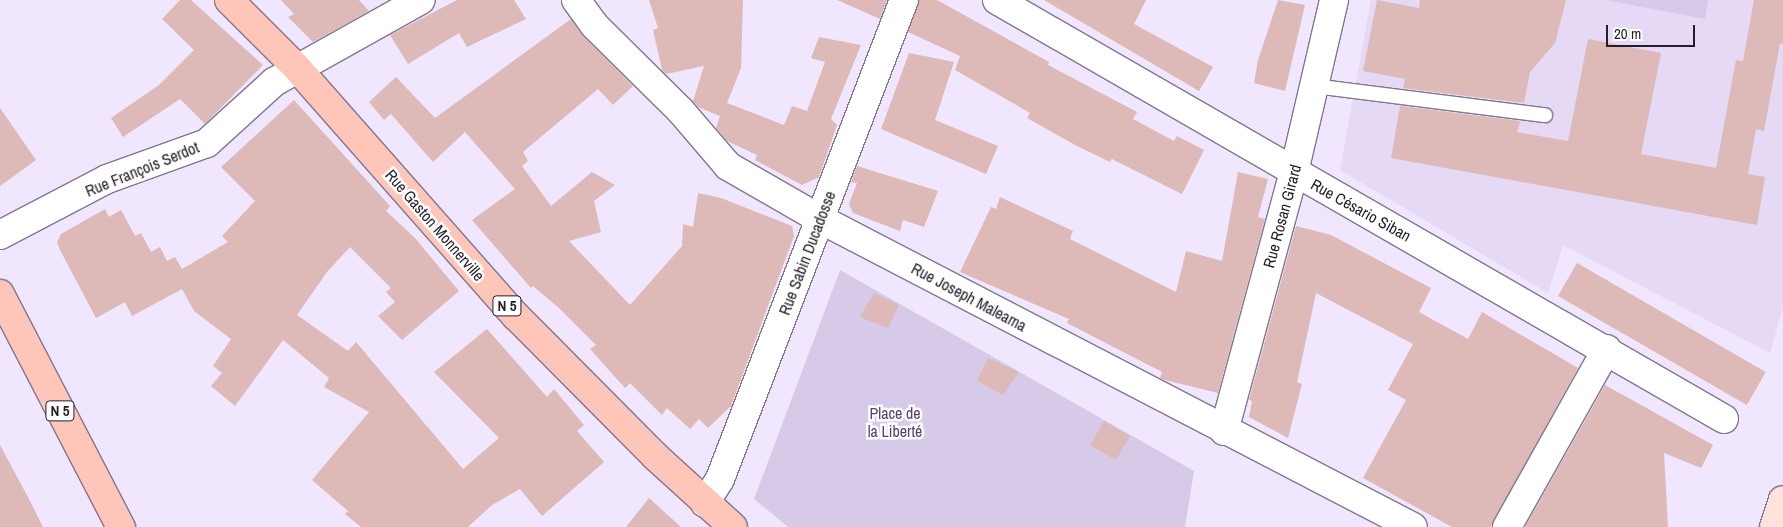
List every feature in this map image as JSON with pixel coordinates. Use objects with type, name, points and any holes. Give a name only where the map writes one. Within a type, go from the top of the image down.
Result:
[{"type":"main road","name":"Rue Gaston Monnerville","points":[[229,0],[297,68],[516,316],[704,503],[734,527]]},
{"type":"main road","name":"N 5","points":[[0,294],[121,527]]},
{"type":"street","name":"Rue François Serdot","points":[[0,235],[107,179],[207,143],[274,82],[421,0]]},
{"type":"street","name":"Rue Joseph Maleama","points":[[576,0],[594,25],[680,110],[728,166],[820,219],[1224,431],[1413,527]]},
{"type":"street","name":"Rue Sabin Ducadosse","points":[[704,503],[720,478],[904,0]]},
{"type":"street","name":"Rue Césario Siban","points":[[997,0],[1724,419]]},
{"type":"street","name":"Rue Rosan Girard","points":[[1224,431],[1294,172],[1334,0]]},
{"type":"street","points":[[1508,527],[1607,350]]},
{"type":"street","points":[[1774,527],[1783,500]]},
{"type":"lane","points":[[1314,86],[1545,115]]},
{"type":"shaded area","points":[[1371,0],[1783,0],[1783,307],[1770,353],[1563,245],[1548,293],[1340,170]]},
{"type":"green space","points":[[1606,0],[1708,0],[1705,19]]},
{"type":"green space","name":"Place de la Liberté","points":[[840,270],[1194,471],[1185,527],[788,527],[754,499]]},
{"type":"building","points":[[180,0],[191,0],[263,65],[205,124],[180,99],[123,137],[111,118],[159,85],[194,50],[162,19]]},
{"type":"building","points":[[281,0],[359,0],[369,11],[313,42],[288,17],[294,14]]},
{"type":"building","points":[[457,0],[514,0],[526,19],[467,47],[459,33],[408,64],[390,35]]},
{"type":"building","points":[[649,0],[743,0],[741,68],[727,103],[784,125],[792,106],[807,111],[825,62],[811,58],[819,37],[861,45],[831,119],[837,125],[819,177],[802,185],[755,160],[757,155],[727,141],[716,128],[720,116],[698,107],[693,101],[704,66],[666,74],[662,70],[653,30],[658,28]]},
{"type":"building","points":[[837,0],[887,0],[880,19]]},
{"type":"building","points":[[919,0],[937,0],[1049,62],[1048,65],[1137,112],[1133,119],[1174,141],[1177,136],[1204,150],[1182,194],[1112,159],[1110,162],[1077,146],[1027,118],[1030,113],[955,70],[960,56],[908,32]]},
{"type":"building","points":[[1044,0],[1146,0],[1134,24],[1213,67],[1199,91]]},
{"type":"building","points":[[1278,0],[1305,5],[1285,91],[1254,83],[1258,60]]},
{"type":"building","points":[[1377,0],[1419,8],[1420,0],[1566,0],[1555,43],[1530,72],[1524,103],[1403,88],[1405,79],[1363,71]]},
{"type":"building","points":[[1754,0],[1783,0],[1783,44],[1780,43],[1764,131],[1756,129],[1748,174],[1765,177],[1757,225],[1391,158],[1400,106],[1520,121],[1517,132],[1568,141],[1588,39],[1661,53],[1641,154],[1716,168],[1736,60],[1743,61]]},
{"type":"building","points":[[571,19],[583,36],[633,86],[613,105],[598,89],[523,152],[528,161],[522,166],[551,206],[592,172],[615,185],[594,201],[601,232],[569,241],[630,305],[682,246],[683,224],[693,227],[698,193],[721,198],[792,226],[794,236],[731,406],[708,428],[699,419],[690,429],[667,408],[662,415],[630,383],[625,388],[590,349],[596,345],[559,308],[533,286],[531,288],[472,220],[515,189],[465,132],[433,162],[391,114],[384,120],[369,102],[396,77],[435,118]]},
{"type":"building","points":[[909,53],[954,62],[935,120],[998,146],[986,174],[881,129]]},
{"type":"building","points":[[294,100],[390,206],[386,211],[415,238],[459,291],[402,340],[378,316],[395,302],[386,292],[391,288],[350,247],[327,272],[297,315],[348,351],[356,342],[463,469],[499,438],[434,372],[487,329],[547,397],[554,389],[584,425],[577,431],[604,462],[542,516],[520,489],[492,505],[468,527],[361,527],[345,514],[348,511],[312,480],[369,412],[324,387],[329,378],[283,340],[235,406],[211,386],[222,373],[213,366],[231,339],[194,311],[182,289],[132,316],[125,302],[96,318],[60,250],[57,242],[61,234],[105,209],[109,217],[121,210],[135,236],[141,233],[151,252],[160,247],[167,261],[175,257],[182,269],[228,242],[222,236],[255,201],[221,167]]},
{"type":"building","points":[[0,108],[36,160],[0,186]]},
{"type":"building","points":[[857,166],[938,191],[924,227],[903,220],[900,231],[853,213],[849,204],[857,183],[851,182]]},
{"type":"building","points":[[1238,172],[1268,179],[1258,217],[1265,219],[1218,393],[1160,378],[1162,372],[1067,323],[1069,319],[960,272],[991,207],[996,209],[1000,197],[1073,231],[1070,239],[1176,292],[1186,251],[1222,261]]},
{"type":"building","points":[[1296,226],[1331,235],[1431,288],[1419,312],[1468,339],[1482,312],[1578,368],[1491,527],[1452,527],[1363,478],[1406,400],[1388,390],[1413,344],[1316,293],[1297,382],[1302,384],[1288,438],[1249,417],[1252,401],[1249,400]]},
{"type":"building","points":[[1577,263],[1766,372],[1747,405],[1558,296]]},
{"type":"building","points":[[874,293],[899,305],[888,328],[860,317]]},
{"type":"building","points":[[988,358],[1019,372],[1003,395],[977,381]]},
{"type":"building","points":[[1605,385],[1713,445],[1701,468],[1664,453],[1668,527],[1525,527]]},
{"type":"building","points":[[1104,421],[1130,436],[1116,460],[1090,445]]},
{"type":"building","points":[[0,445],[30,501],[43,527],[0,527]]},
{"type":"building","points":[[649,498],[681,527],[626,527]]}]
